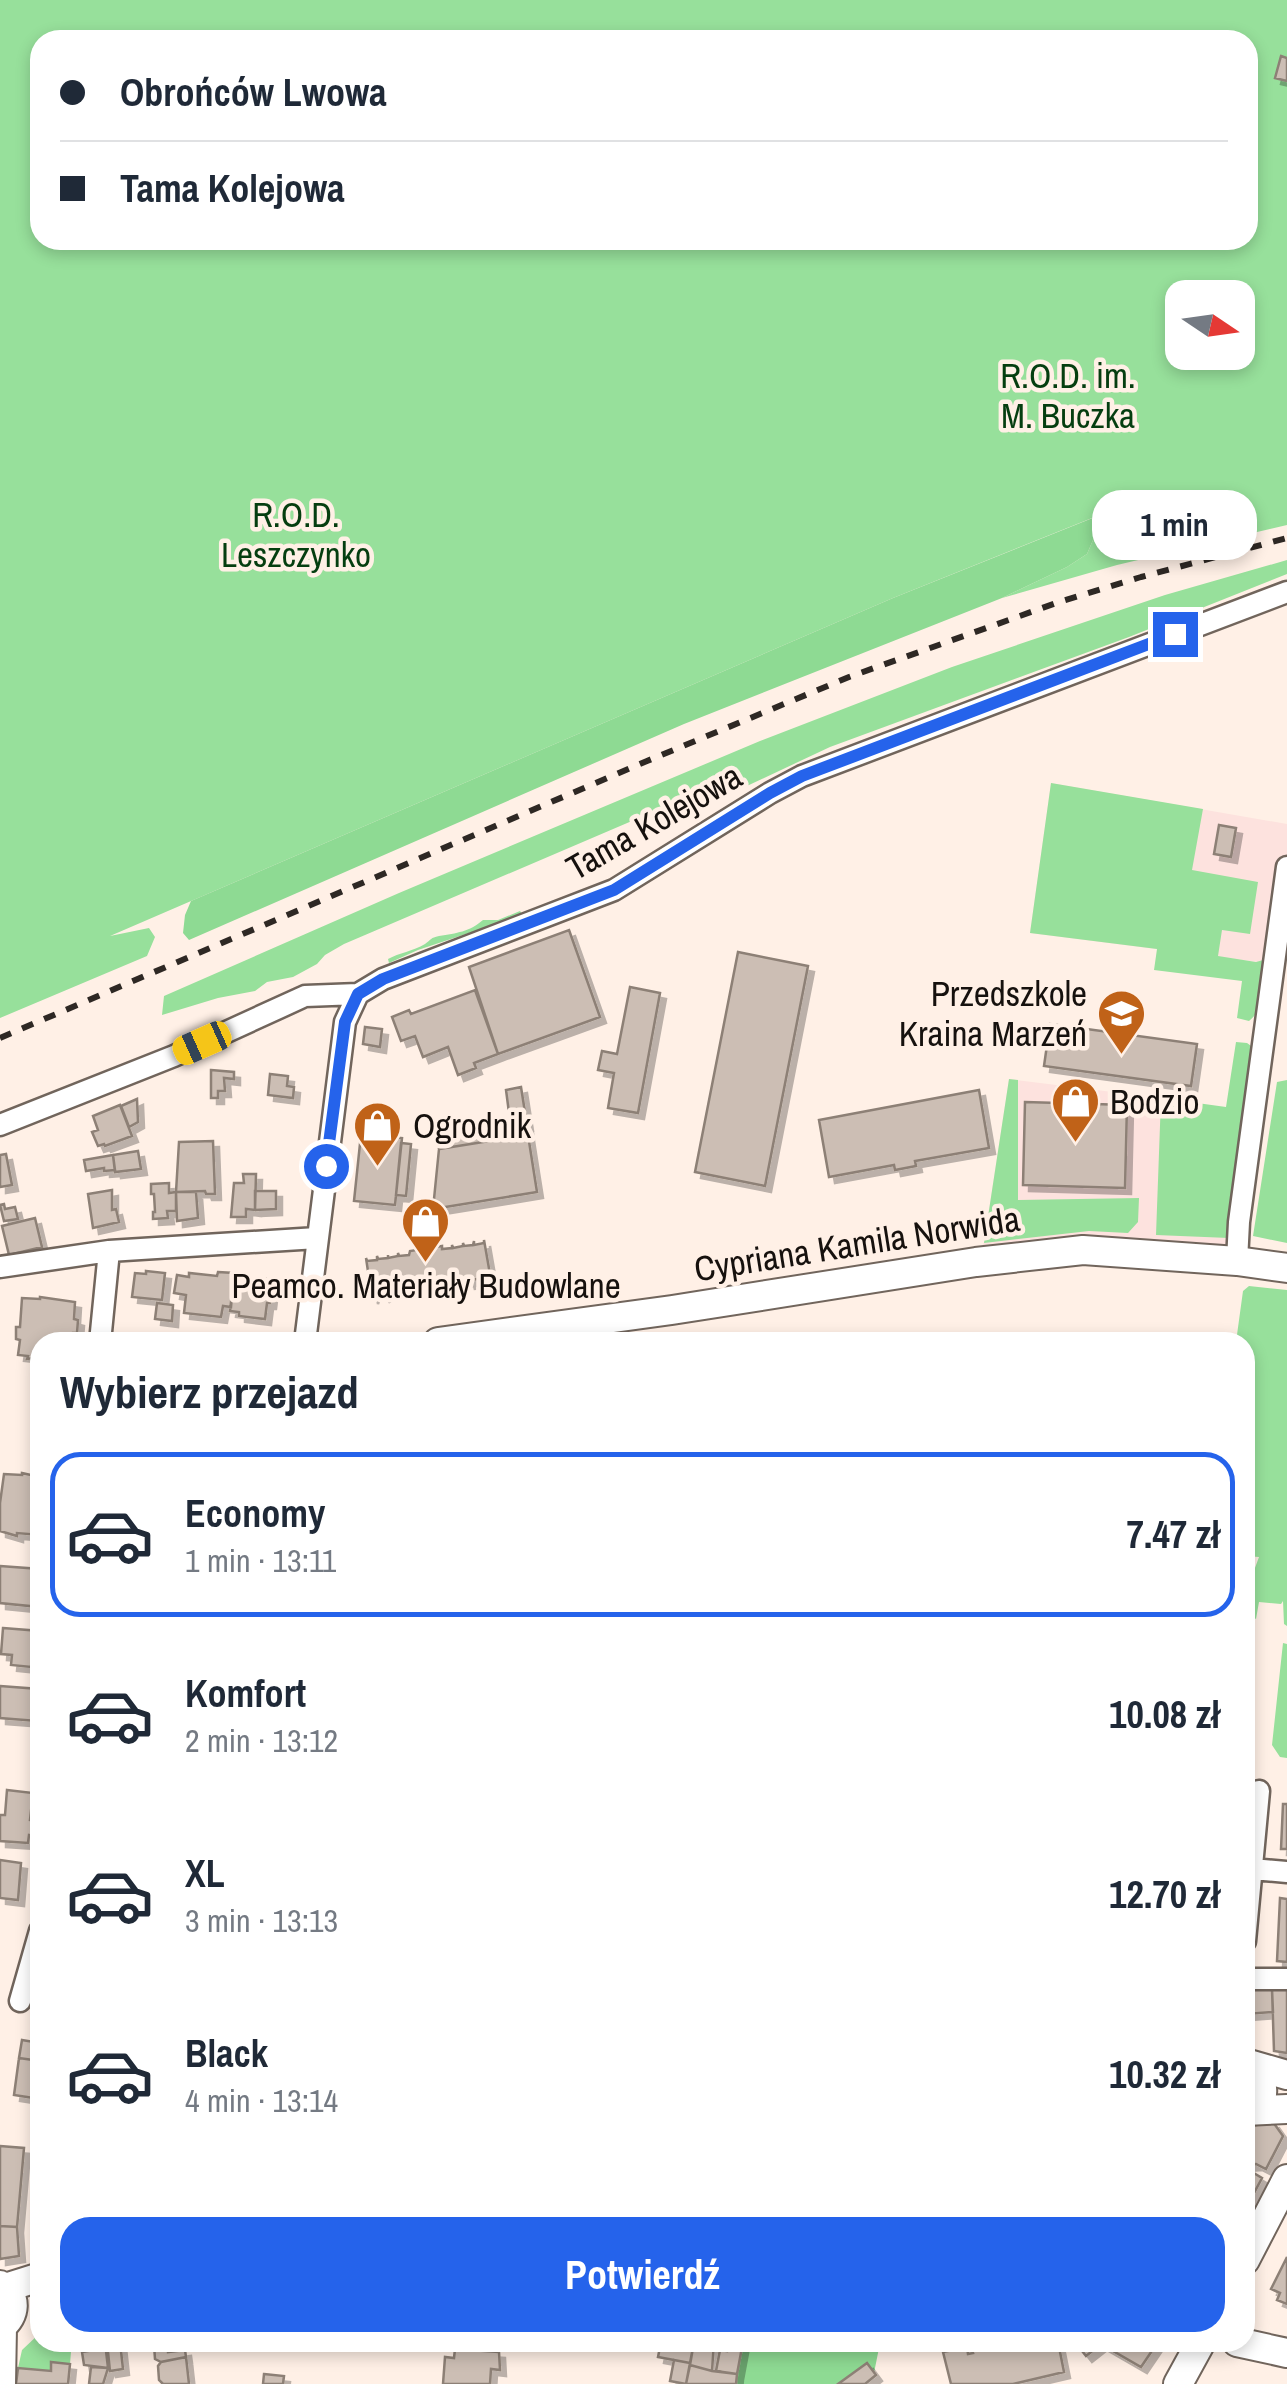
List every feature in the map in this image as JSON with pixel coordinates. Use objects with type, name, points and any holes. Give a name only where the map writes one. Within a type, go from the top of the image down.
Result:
[{"type":"street","name":"Tama Kolejowa","points":[[0,1125],[174,1056],[305,996],[358,994],[383,979],[614,890],[802,776],[1287,592]]},
{"type":"street","points":[[1237,1261],[1287,867]]},
{"type":"street","points":[[306,1332],[345,1022],[358,994]]},
{"type":"street","points":[[0,1267],[110,1251],[317,1238]]},
{"type":"street","name":"Cypriana Kamila Norwida","points":[[511,1332],[976,1262],[1083,1250],[1287,1268]]},
{"type":"street","points":[[101,1332],[110,1251]]},
{"type":"street","points":[[1255,1830],[1258,1791]]},
{"type":"street","points":[[1255,1868],[1287,1872]]},
{"type":"street","points":[[20,2001],[30,1966]]},
{"type":"street","points":[[1255,1979],[1287,1979]]},
{"type":"street","points":[[1255,2067],[1287,2075]]},
{"type":"street","points":[[1255,2075],[1263,2090],[1255,2104]]},
{"type":"street","points":[[1255,2111],[1287,2109]]},
{"type":"street","points":[[1255,2241],[1287,2179]]},
{"type":"street","points":[[1,2384],[4,2307],[30,2285]]},
{"type":"street","points":[[4,2307],[30,2299]]},
{"type":"street","points":[[1255,2346],[1287,2353]]},
{"type":"street","points":[[1178,2384],[1196,2352]]},
{"type":"shaded area","points":[[1051,783],[1287,824],[1287,867],[1274,964],[1030,933]]},
{"type":"shaded area","points":[[1009,1079],[1161,1098],[1225,1111],[1237,1261],[976,1262],[984,1242]]},
{"type":"green space","name":"R.O.D. Leszczynko","points":[[0,0],[1287,0],[1287,525],[1117,565],[1002,598],[1087,554],[1099,526],[1112,510],[893,598],[110,936],[149,928],[155,937],[147,956],[0,1018]]},
{"type":"green space","points":[[1115,509],[1099,526],[1087,554],[1002,598],[684,724],[189,940],[183,933],[191,901],[893,598]]},
{"type":"green space","points":[[1287,560],[1287,574],[1129,637],[830,747],[749,785],[709,788],[344,944],[293,977],[162,1015],[164,996],[760,741],[952,667],[1165,595]]},
{"type":"green space","points":[[1051,783],[1203,809],[1192,870],[1258,882],[1250,934],[1222,930],[1218,956],[1256,962],[1267,959],[1262,1001],[1249,1021],[1237,1018],[1242,981],[1154,970],[1157,949],[1030,933]]},
{"type":"green space","points":[[520,911],[522,914],[517,917],[389,963],[388,959],[434,937]]},
{"type":"green space","points":[[1236,1042],[1254,1048],[1229,1238],[1156,1235],[1161,1098],[1226,1107]]},
{"type":"green space","points":[[1009,1079],[1018,1080],[1018,1200],[1139,1198],[1138,1222],[1128,1233],[1089,1231],[984,1243]]},
{"type":"green space","points":[[1287,1080],[1287,1243],[1253,1236],[1277,1082]]},
{"type":"green space","points":[[1249,1286],[1287,1290],[1287,1626],[1283,1601],[1259,1602],[1255,1618],[1255,1568],[1259,1557],[1255,1557],[1255,1332],[1237,1332],[1243,1291]]},
{"type":"green space","points":[[1283,1643],[1287,1644],[1287,1758],[1280,1757],[1272,1745]]},
{"type":"green space","points":[[30,2342],[30,2352],[71,2352],[70,2364],[52,2362],[51,2371],[18,2368],[22,2350]]},
{"type":"green space","points":[[741,2352],[878,2352],[874,2373],[867,2363],[838,2384],[736,2384]]},
{"type":"building","points":[[1281,56],[1287,58],[1287,81],[1275,78]]},
{"type":"building","points":[[1219,825],[1236,828],[1231,857],[1214,854]]},
{"type":"building","points":[[569,930],[600,1017],[498,1054],[469,967]]},
{"type":"building","points":[[738,952],[808,966],[765,1186],[695,1172]]},
{"type":"building","points":[[630,987],[660,993],[638,1113],[608,1108],[614,1073],[598,1070],[602,1051],[617,1054]]},
{"type":"building","points":[[475,990],[498,1054],[474,1063],[476,1068],[458,1075],[448,1047],[423,1057],[415,1036],[401,1041],[392,1017],[409,1010],[411,1014]]},
{"type":"building","points":[[1050,1024],[1197,1044],[1191,1086],[1044,1066]]},
{"type":"building","points":[[365,1027],[382,1029],[380,1047],[363,1044]]},
{"type":"building","points":[[211,1070],[234,1072],[234,1079],[224,1078],[225,1091],[218,1091],[218,1098],[211,1098]]},
{"type":"building","points":[[270,1074],[288,1076],[287,1086],[294,1087],[293,1098],[268,1095]]},
{"type":"building","points":[[521,1087],[527,1125],[511,1128],[506,1090]]},
{"type":"building","points":[[979,1090],[989,1148],[915,1161],[916,1166],[895,1170],[894,1165],[829,1177],[819,1120]]},
{"type":"building","points":[[137,1099],[138,1122],[129,1127],[121,1106]]},
{"type":"building","name":"Bodzio","points":[[1025,1102],[1127,1105],[1125,1188],[1023,1185]]},
{"type":"building","points":[[120,1105],[132,1136],[98,1146],[92,1132],[98,1130],[93,1116]]},
{"type":"building","points":[[527,1127],[528,1135],[439,1149],[438,1140]]},
{"type":"building","name":"Ogrodnik","points":[[361,1134],[402,1138],[395,1205],[354,1201]]},
{"type":"building","points":[[528,1135],[537,1192],[433,1209],[439,1149]]},
{"type":"building","points":[[213,1141],[215,1194],[176,1192],[179,1142]]},
{"type":"building","points":[[401,1143],[411,1144],[406,1196],[396,1195]]},
{"type":"building","points":[[138,1151],[141,1169],[115,1172],[113,1155]]},
{"type":"building","points":[[6,1154],[12,1185],[0,1187],[0,1155]]},
{"type":"building","points":[[113,1155],[115,1170],[86,1171],[84,1160]]},
{"type":"building","points":[[243,1174],[256,1174],[255,1210],[246,1209],[246,1217],[231,1217],[234,1183],[244,1183]]},
{"type":"building","points":[[169,1183],[169,1193],[176,1192],[176,1211],[167,1211],[168,1218],[153,1219],[151,1184]]},
{"type":"building","points":[[112,1190],[112,1210],[116,1209],[119,1222],[93,1228],[88,1194]]},
{"type":"building","points":[[255,1191],[276,1191],[276,1209],[255,1210]]},
{"type":"building","points":[[176,1192],[196,1192],[198,1218],[177,1221]]},
{"type":"building","points":[[4,1204],[5,1209],[15,1207],[18,1219],[4,1221],[0,1205]]},
{"type":"building","points":[[35,1218],[42,1247],[9,1255],[2,1226]]},
{"type":"building","points":[[484,1240],[491,1280],[480,1278],[479,1282],[469,1280],[469,1284],[468,1280],[415,1292],[414,1289],[394,1295],[383,1293],[384,1297],[382,1293],[372,1298],[366,1258],[367,1261],[377,1260],[377,1256],[398,1256],[442,1246],[473,1245],[474,1241],[474,1245]]},
{"type":"building","points":[[218,1272],[234,1273],[231,1307],[223,1306],[221,1317],[184,1313],[186,1295],[174,1293],[177,1275],[217,1276]]},
{"type":"building","points":[[135,1273],[165,1273],[162,1300],[132,1297]]},
{"type":"building","points":[[234,1276],[273,1279],[265,1319],[230,1311]]},
{"type":"building","points":[[22,1298],[75,1302],[77,1332],[30,1332],[30,1359],[27,1359],[28,1356],[18,1355],[20,1340],[16,1339]]},
{"type":"building","points":[[157,1303],[173,1305],[172,1321],[155,1319]]},
{"type":"building","points":[[4,1474],[30,1475],[30,1534],[17,1536],[0,1531],[0,1503]]},
{"type":"building","points":[[0,1566],[30,1568],[30,1606],[0,1603]]},
{"type":"building","points":[[3,1628],[30,1630],[30,1667],[11,1665],[12,1655],[1,1654]]},
{"type":"building","points":[[0,1686],[30,1688],[30,1720],[0,1718]]},
{"type":"building","points":[[7,1790],[30,1793],[28,1843],[0,1841],[0,1815],[5,1815]]},
{"type":"building","points":[[1283,1804],[1287,1804],[1287,1849],[1281,1849]]},
{"type":"building","points":[[0,1860],[21,1863],[18,1900],[0,1898]]},
{"type":"building","points":[[1280,1898],[1287,1899],[1287,1962],[1277,1961]]},
{"type":"building","points":[[1255,1989],[1272,1989],[1273,2012],[1255,2013]]},
{"type":"building","points":[[1272,1989],[1287,1989],[1287,2053],[1274,2051]]},
{"type":"building","points":[[22,2040],[30,2041],[30,2060],[19,2058]]},
{"type":"building","points":[[19,2058],[30,2060],[30,2097],[14,2095]]},
{"type":"building","points":[[1273,2122],[1283,2136],[1266,2169],[1255,2164],[1255,2125]]},
{"type":"building","points":[[0,2146],[24,2148],[17,2227],[0,2226]]},
{"type":"building","points":[[0,2226],[17,2227],[19,2256],[0,2259]]},
{"type":"building","points":[[1287,2257],[1287,2304],[1277,2300],[1280,2293],[1271,2289]]},
{"type":"building","points":[[82,2352],[106,2352],[108,2368],[84,2365]]},
{"type":"building","points":[[108,2352],[121,2352],[123,2369],[110,2371]]},
{"type":"building","points":[[154,2352],[185,2352],[186,2357],[161,2362],[155,2359]]},
{"type":"building","points":[[455,2352],[499,2352],[500,2370],[491,2369],[490,2384],[443,2384],[445,2357],[454,2358]]},
{"type":"building","points":[[659,2352],[692,2352],[690,2363],[658,2357]]},
{"type":"building","points":[[692,2352],[713,2352],[712,2371],[690,2365]]},
{"type":"building","points":[[720,2352],[741,2352],[737,2374],[716,2371]]},
{"type":"building","points":[[943,2352],[1060,2352],[1064,2372],[1013,2384],[951,2384]]},
{"type":"building","points":[[1115,2352],[1151,2352],[1141,2367]]},
{"type":"building","points":[[186,2357],[189,2384],[163,2384],[159,2380],[161,2362]]},
{"type":"building","points":[[674,2360],[690,2363],[686,2384],[670,2381]]},
{"type":"building","points":[[51,2362],[70,2364],[68,2384],[16,2384],[18,2368],[51,2371]]},
{"type":"building","points":[[867,2363],[876,2375],[865,2384],[838,2384]]},
{"type":"building","points":[[690,2365],[737,2374],[736,2384],[686,2384]]},
{"type":"building","points":[[91,2367],[108,2368],[103,2384],[89,2384]]},
{"type":"building","points":[[264,2374],[284,2376],[283,2384],[263,2384]]},
{"type":"railway","points":[[0,1038],[849,677],[1059,602],[1287,538]]},
{"type":"place","name":"Przedszkole Kraina Marzeń","points":[[1122,1056]]},
{"type":"place","name":"Bodzio","points":[[1075,1144]]},
{"type":"place","name":"Ogrodnik","points":[[378,1168]]},
{"type":"place","name":"Peamco. Materiały Budowlane","points":[[426,1264]]},
{"type":"route","points":[[326,1166],[345,1022],[358,994],[383,979],[614,890],[802,776],[1175,634]]},
{"type":"park label","name":"R.O.D. im. M. Buczka","points":[[1068,396]]}]
